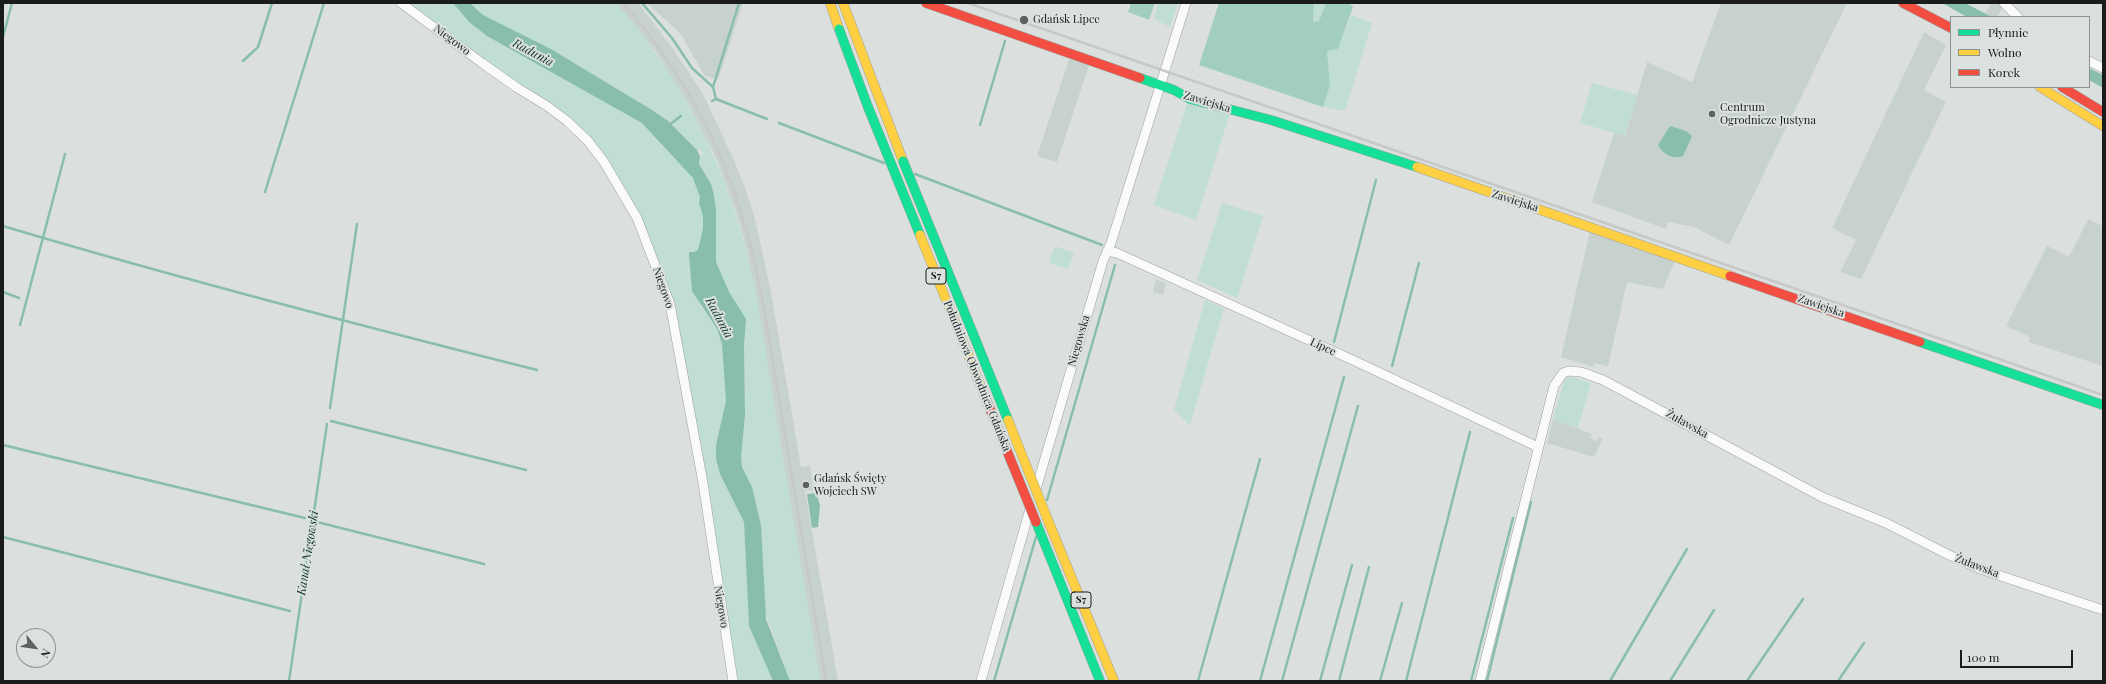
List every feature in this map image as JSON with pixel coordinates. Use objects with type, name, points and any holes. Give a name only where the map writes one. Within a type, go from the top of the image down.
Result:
[{"type":"main road","name":"Południowa Obwodnica Gdańska","points":[[830,3],[868,107],[1100,681]]},
{"type":"main road","name":"S7","points":[[843,3],[903,161],[1114,681]]},
{"type":"main road","name":"Zawiejska","points":[[926,3],[1160,86],[1190,99],[1271,120],[1359,147],[2103,405]]},
{"type":"main road","points":[[1903,3],[1950,27]]},
{"type":"main road","points":[[2042,88],[2103,126]]},
{"type":"main road","points":[[2064,88],[2103,112]]},
{"type":"main road","points":[[2089,118],[2103,116]]},
{"type":"street","name":"Niegowo","points":[[401,3],[512,84],[547,106],[572,126],[604,162],[637,218],[670,304],[702,483],[733,681]]},
{"type":"street","name":"Niegowska","points":[[981,681],[1085,319],[1186,3]]},
{"type":"street","points":[[2004,3],[2017,16]]},
{"type":"street","points":[[2090,62],[2103,68]]},
{"type":"street","name":"Lipce","points":[[1107,251],[1117,253],[1223,301],[1538,447]]},
{"type":"street","name":"Żuławska","points":[[1480,681],[1556,380],[1563,373],[1574,370],[1617,386],[1805,489],[1895,527],[1962,561],[2103,610]]},
{"type":"shaded area","points":[[404,3],[453,3],[463,15],[487,36],[607,103],[627,110],[665,135],[693,178],[705,203],[700,305],[717,329],[722,344],[726,348],[726,401],[718,467],[744,522],[749,626],[773,681],[735,681],[672,302],[653,254],[593,145]]},
{"type":"shaded area","points":[[470,3],[616,3],[660,58],[696,118],[711,150],[736,216],[756,293],[820,681],[790,681],[764,609],[761,525],[752,487],[742,467],[741,458],[745,415],[744,345],[712,298],[716,210],[711,184],[699,164],[699,157],[703,154],[701,149],[696,151],[668,121],[652,110],[551,49],[483,15]]},
{"type":"shaded area","points":[[616,3],[638,3],[671,46],[703,94],[744,185],[755,219],[771,292],[801,467],[810,466],[814,490],[805,491],[838,681],[820,681],[760,320],[747,251],[737,215],[716,158],[689,105],[657,53]]},
{"type":"shaded area","points":[[647,3],[743,3],[718,80],[704,75],[681,34]]},
{"type":"shaded area","points":[[1131,3],[1155,3],[1149,20],[1128,12]]},
{"type":"shaded area","points":[[1158,3],[1178,3],[1170,27],[1154,19]]},
{"type":"shaded area","points":[[1219,3],[1314,3],[1313,22],[1319,21],[1326,3],[1349,3],[1353,7],[1338,49],[1327,51],[1330,85],[1323,107],[1199,65]]},
{"type":"shaded area","points":[[1314,3],[1326,3],[1319,21],[1313,22]]},
{"type":"shaded area","name":"Centrum Ogrodnicze Justyna","points":[[1721,3],[1847,3],[1729,245],[1694,227],[1668,222],[1666,229],[1592,202],[1614,133],[1625,136],[1647,62],[1692,82]]},
{"type":"shaded area","points":[[1992,3],[2000,3],[2004,6],[1998,16],[1990,16],[1985,13]]},
{"type":"shaded area","points":[[1351,15],[1372,23],[1345,111],[1323,107],[1330,85],[1327,51],[1338,49]]},
{"type":"shaded area","points":[[1924,32],[1946,45],[1924,90],[1946,102],[1861,279],[1840,272],[1856,240],[1832,228]]},
{"type":"shaded area","points":[[1069,59],[1089,65],[1057,162],[1037,156]]},
{"type":"shaded area","points":[[1592,83],[1637,95],[1625,136],[1580,123]]},
{"type":"shaded area","points":[[1188,101],[1230,113],[1196,220],[1154,205]]},
{"type":"shaded area","points":[[1222,203],[1263,216],[1237,298],[1197,280]]},
{"type":"shaded area","points":[[2088,219],[2103,226],[2103,366],[2029,342],[2030,337],[2006,326],[2047,246],[2069,257]]},
{"type":"shaded area","points":[[1590,231],[1675,261],[1663,289],[1627,282],[1608,366],[1594,363],[1593,367],[1561,357]]},
{"type":"shaded area","points":[[1055,246],[1074,253],[1068,269],[1049,263]]},
{"type":"shaded area","points":[[1156,279],[1166,284],[1163,295],[1153,292]]},
{"type":"shaded area","points":[[1205,300],[1224,308],[1190,425],[1174,410]]},
{"type":"shaded area","points":[[1570,377],[1591,383],[1578,428],[1553,419],[1565,378]]},
{"type":"shaded area","points":[[1553,419],[1592,434],[1590,438],[1596,441],[1599,437],[1603,439],[1594,457],[1547,443]]},
{"type":"water","name":"Radunia","points":[[453,3],[470,3],[483,15],[551,49],[652,110],[668,121],[697,150],[700,156],[699,164],[711,184],[714,195],[716,210],[716,262],[729,292],[746,319],[744,345],[745,415],[741,458],[742,467],[752,487],[761,525],[766,619],[790,681],[773,681],[749,626],[744,522],[720,474],[716,459],[716,445],[726,401],[722,344],[717,329],[692,291],[689,252],[698,250],[703,229],[703,216],[699,203],[700,197],[693,178],[642,123],[487,36],[469,22]]},
{"type":"water","points":[[1942,3],[1965,3],[1990,16],[1965,16]]},
{"type":"water","points":[[2090,68],[2103,75],[2103,88],[2090,81]]},
{"type":"water","points":[[1670,126],[1686,131],[1692,136],[1683,156],[1672,157],[1662,151],[1658,145]]},
{"type":"water","points":[[816,493],[820,505],[818,527],[812,528],[807,494]]},
{"type":"waterway","points":[[3,37],[12,3]]},
{"type":"waterway","points":[[243,61],[258,47],[272,3]]},
{"type":"waterway","points":[[265,192],[324,3]]},
{"type":"waterway","points":[[642,3],[672,38],[692,68],[713,87]]},
{"type":"waterway","points":[[712,101],[716,99],[713,87],[739,3]]},
{"type":"waterway","points":[[980,125],[1005,41]]},
{"type":"waterway","points":[[716,99],[767,119]]},
{"type":"waterway","points":[[669,125],[681,116]]},
{"type":"waterway","points":[[779,123],[884,163]]},
{"type":"waterway","points":[[20,325],[65,154]]},
{"type":"waterway","points":[[915,174],[1102,245]]},
{"type":"waterway","points":[[1334,342],[1376,180]]},
{"type":"waterway","name":"Kanał Niegowski","points":[[330,408],[357,224]]},
{"type":"waterway","points":[[3,226],[136,265],[269,301],[537,370]]},
{"type":"waterway","points":[[1392,366],[1419,263]]},
{"type":"waterway","points":[[1047,500],[1115,265]]},
{"type":"waterway","points":[[3,292],[19,298]]},
{"type":"waterway","points":[[1260,681],[1344,377]]},
{"type":"waterway","points":[[1282,681],[1358,406]]},
{"type":"waterway","points":[[331,421],[526,470]]},
{"type":"waterway","name":"Kanał Niegowski","points":[[289,681],[327,424]]},
{"type":"waterway","points":[[1406,681],[1470,432]]},
{"type":"waterway","points":[[3,445],[305,518]]},
{"type":"waterway","points":[[1198,681],[1260,459]]},
{"type":"waterway","points":[[1487,681],[1531,502]]},
{"type":"waterway","points":[[1471,681],[1513,518]]},
{"type":"waterway","points":[[313,521],[484,564]]},
{"type":"waterway","points":[[3,537],[290,611]]},
{"type":"waterway","points":[[994,681],[1036,537]]},
{"type":"waterway","points":[[1610,681],[1687,549]]},
{"type":"waterway","points":[[1320,681],[1352,565]]},
{"type":"waterway","points":[[1339,681],[1369,567]]},
{"type":"waterway","points":[[1747,681],[1803,599]]},
{"type":"waterway","points":[[1380,681],[1402,603]]},
{"type":"waterway","points":[[1670,681],[1714,610]]},
{"type":"waterway","points":[[1838,681],[1864,643]]},
{"type":"railway","points":[[623,3],[661,51],[694,103],[721,158],[742,216],[755,265],[765,316],[826,681]]},
{"type":"railway","points":[[968,3],[2103,395]]},
{"type":"traffic: fast","points":[[839,29],[868,107],[920,235]]},
{"type":"traffic: fast","points":[[1140,78],[1174,90],[1190,99],[1271,120],[1417,167]]},
{"type":"traffic: fast","points":[[903,161],[1008,420]]},
{"type":"traffic: fast","points":[[1920,342],[2103,405]]},
{"type":"traffic: fast","points":[[1036,522],[1100,681]]},
{"type":"traffic: slow","points":[[830,3],[839,29]]},
{"type":"traffic: slow","points":[[843,3],[903,161]]},
{"type":"traffic: slow","points":[[2042,88],[2103,126]]},
{"type":"traffic: slow","points":[[1417,167],[1730,276]]},
{"type":"traffic: slow","points":[[920,235],[983,392]]},
{"type":"traffic: slow","points":[[1008,420],[1047,518]]},
{"type":"traffic: slow","points":[[1047,518],[1114,681]]},
{"type":"traffic: jam","points":[[926,3],[1140,78]]},
{"type":"traffic: jam","points":[[1903,3],[1950,27]]},
{"type":"traffic: jam","points":[[2064,88],[2103,112]]},
{"type":"traffic: jam","points":[[1730,276],[1920,342]]},
{"type":"traffic: jam","points":[[983,392],[1036,522]]},
{"type":"place","name":"Gdańsk Lipce","points":[[1024,20]]},
{"type":"place","name":"Centrum Ogrodnicze Justyna","points":[[1712,114]]},
{"type":"place","name":"Gdańsk Święty Wojciech SW","points":[[806,485]]}]
